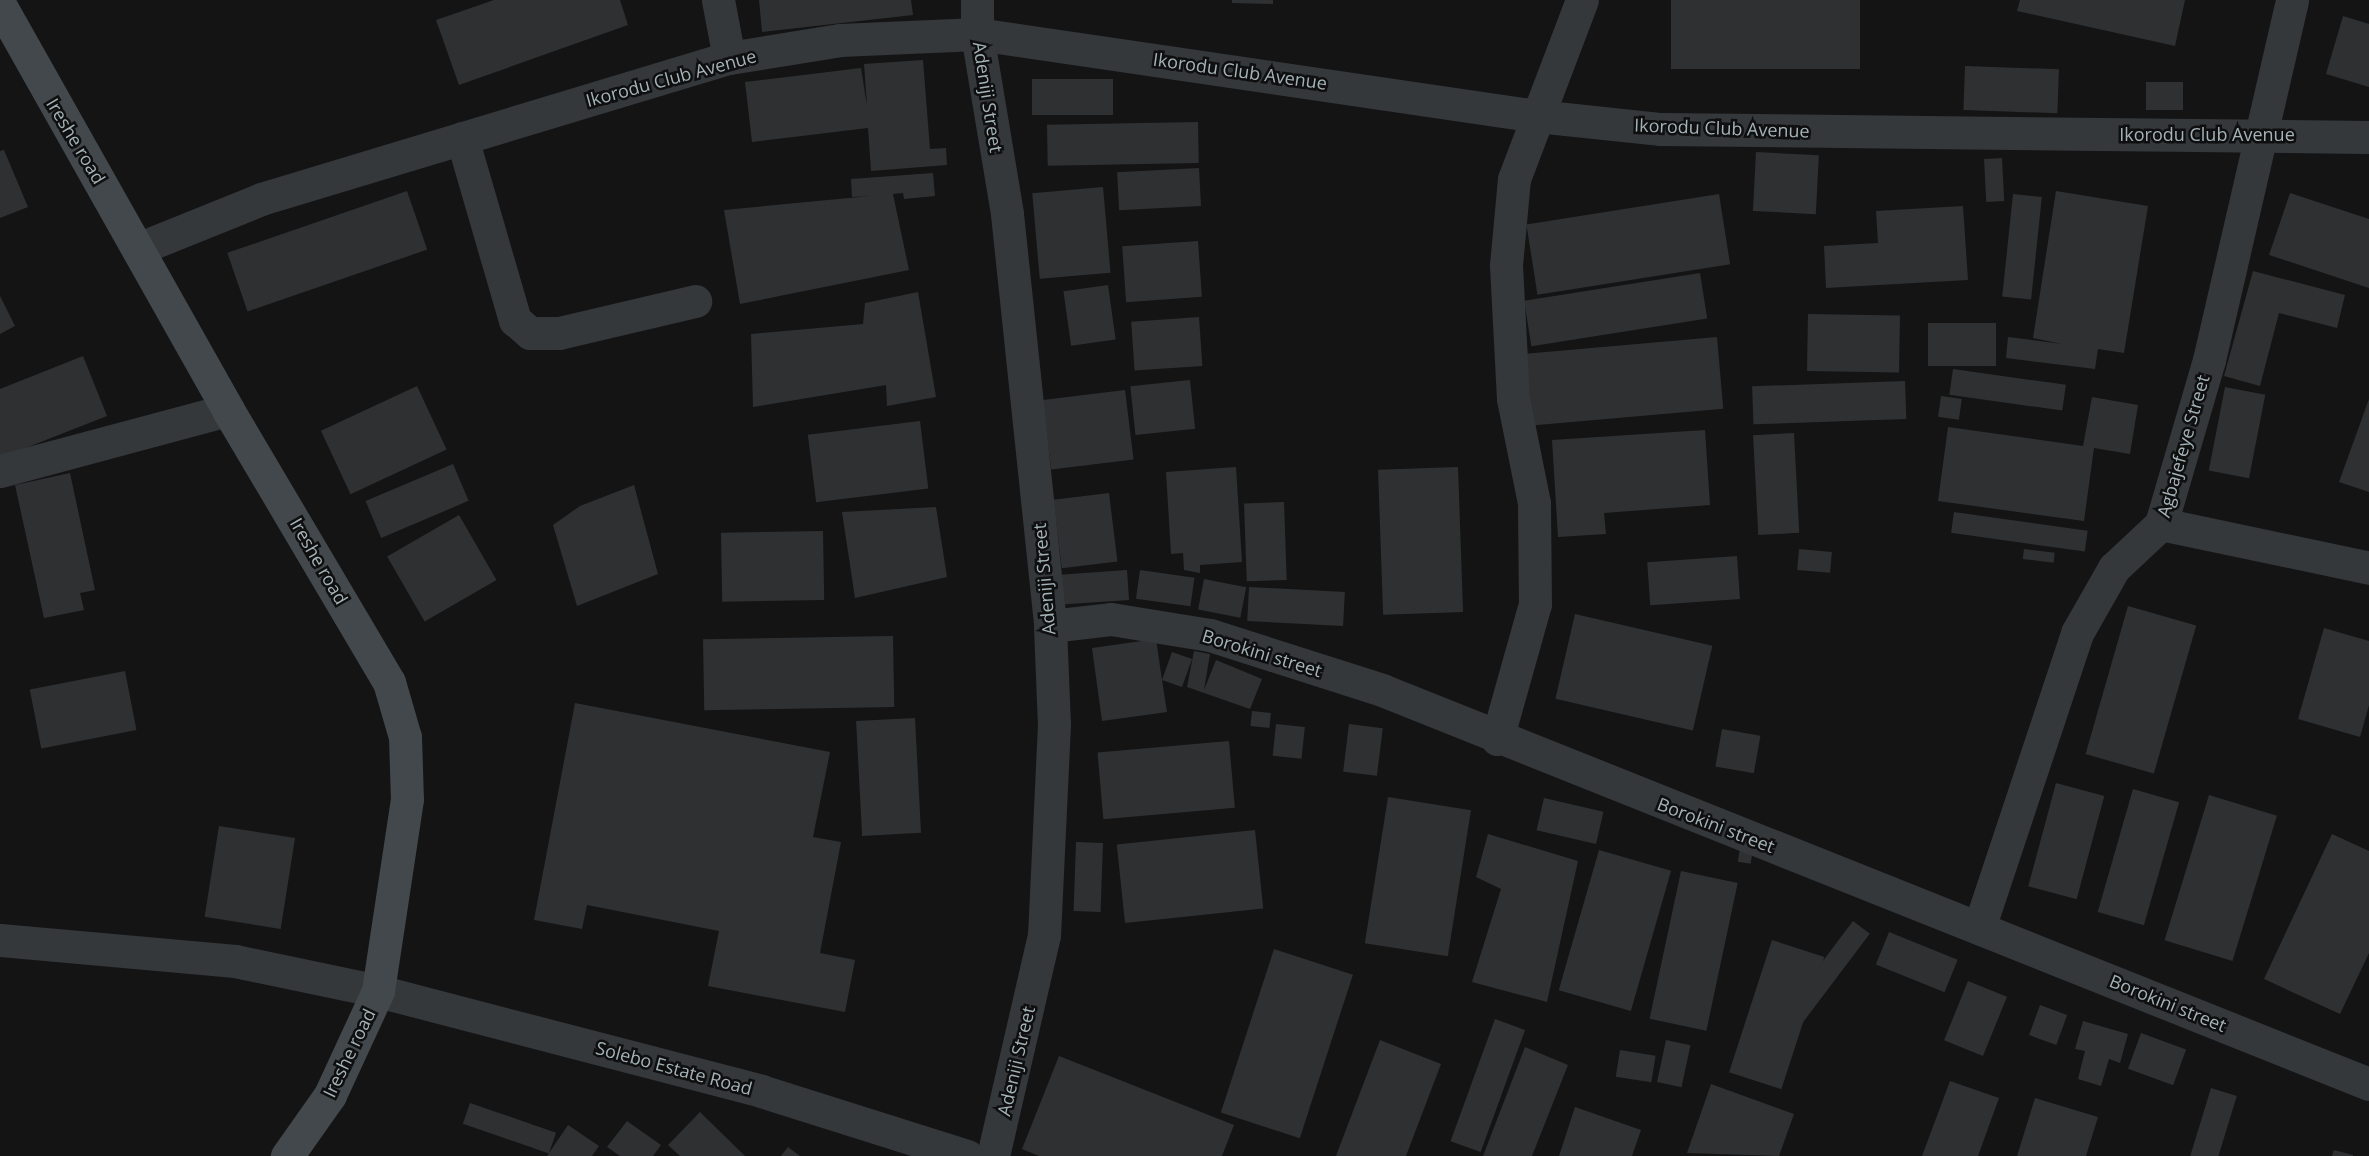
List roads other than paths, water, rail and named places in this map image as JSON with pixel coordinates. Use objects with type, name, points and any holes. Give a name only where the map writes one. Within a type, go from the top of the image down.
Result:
[{"type":"main road","name":"Ireshe road","points":[[0,5],[141,248],[228,410],[389,682],[405,737],[406,799],[378,991],[330,1095],[287,1156]]},
{"type":"street","points":[[718,0],[729,58]]},
{"type":"street","name":"Adeniji Street","points":[[977,0],[977,34],[1007,214],[1050,626],[1054,736],[1044,935],[993,1156]]},
{"type":"street","points":[[1497,739],[1535,604],[1534,503],[1513,399],[1506,265],[1514,179],[1582,0]]},
{"type":"street","name":"Agbajefeye Street","points":[[1978,928],[2077,633],[2114,568],[2161,524],[2209,360],[2292,0]]},
{"type":"street","name":"Ikorodu Club Avenue","points":[[141,248],[261,199],[729,58],[840,40],[977,34],[1537,116],[1661,129],[2262,133],[2369,137]]},
{"type":"street","points":[[462,138],[515,320],[530,333],[559,333],[695,301]]},
{"type":"street","points":[[0,471],[228,410]]},
{"type":"street","points":[[2161,524],[2369,568]]},
{"type":"street","name":"Borokini street","points":[[1050,626],[1111,619],[1210,635],[1382,690],[1497,739],[2369,1084]]},
{"type":"street","name":"Solebo Estate Road","points":[[0,940],[235,961],[378,991],[761,1091],[967,1156]]}]
